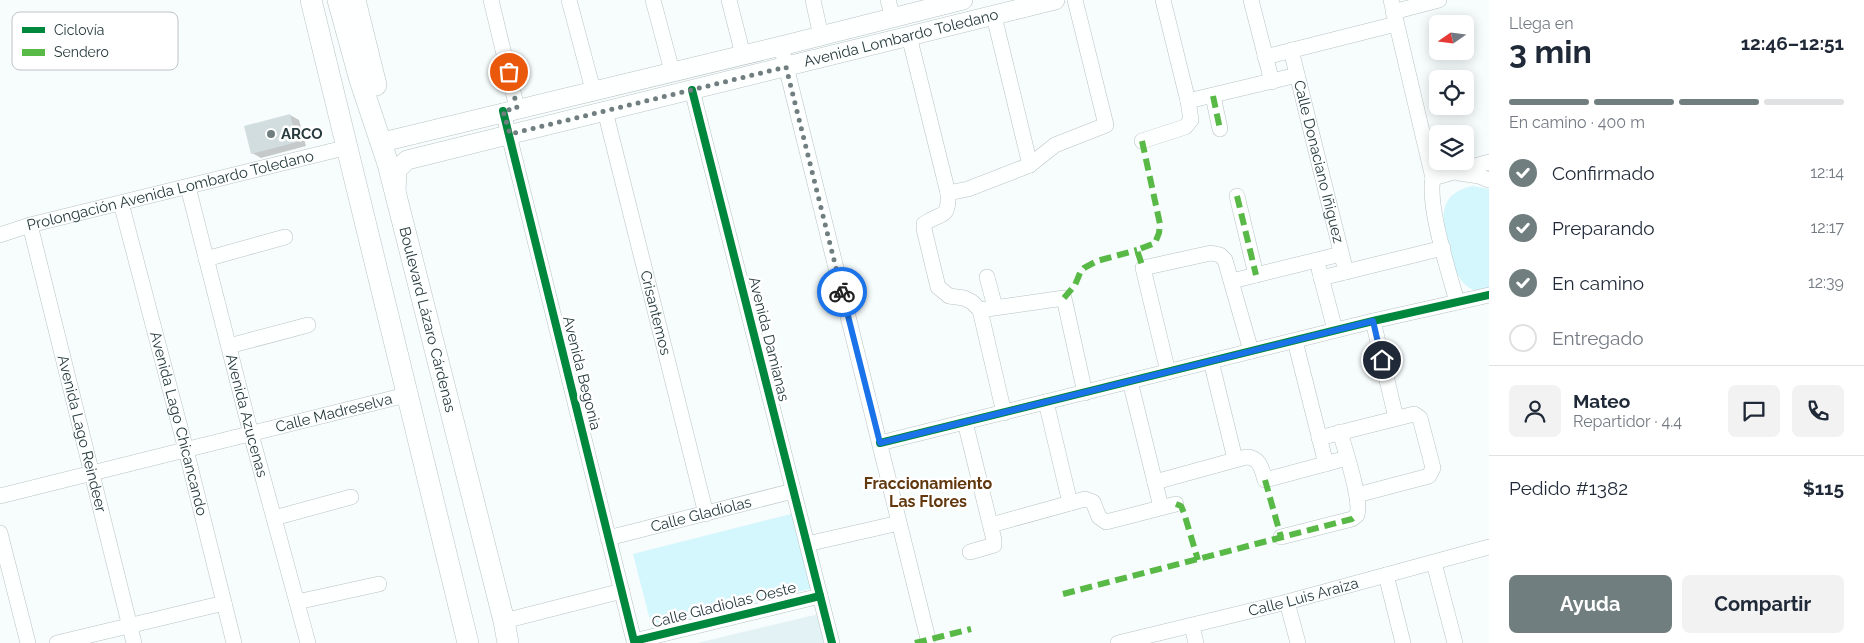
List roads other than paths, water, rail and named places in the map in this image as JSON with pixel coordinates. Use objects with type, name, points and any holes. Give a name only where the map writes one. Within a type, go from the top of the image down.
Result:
[{"type":"highway","points":[[302,0],[340,150],[355,184]]},
{"type":"highway","points":[[311,0],[468,643]]},
{"type":"highway","points":[[345,5],[391,140],[388,164]]},
{"type":"highway","name":"Boulevard Lázaro Cárdenas","points":[[345,5],[360,80],[388,164],[508,643]]},
{"type":"main road","name":"Avenida Lombardo Toledano","points":[[391,140],[821,36],[890,9],[963,0]]},
{"type":"main road","name":"Avenida Lombardo Toledano","points":[[396,197],[397,170],[407,160],[1055,0]]},
{"type":"street","name":"Avenida Begonia","points":[[492,0],[510,110],[510,134],[634,641]]},
{"type":"street","points":[[569,0],[592,90]]},
{"type":"street","points":[[654,0],[672,72]]},
{"type":"street","points":[[729,0],[743,55]]},
{"type":"street","points":[[813,0],[821,36]]},
{"type":"street","points":[[948,193],[968,189],[1030,165],[1055,145],[1106,124],[1076,0]]},
{"type":"street","points":[[1142,142],[1185,127],[1191,120],[1163,0]]},
{"type":"street","name":"Calle Donaciano Iñiguez","points":[[1251,0],[1272,82]]},
{"type":"street","points":[[1265,57],[1291,50],[1393,12],[1439,0]]},
{"type":"street","points":[[1393,12],[1433,178],[1431,186],[1435,215],[1457,302]]},
{"type":"street","points":[[994,16],[1030,165]]},
{"type":"street","points":[[909,36],[948,193],[946,211],[941,216],[924,224],[938,287],[949,296],[972,302],[980,310],[1004,413]]},
{"type":"street","points":[[781,46],[928,639]]},
{"type":"street","name":"Calle Donaciano Iñiguez","points":[[1291,50],[1346,272]]},
{"type":"street","points":[[1188,101],[1297,76]]},
{"type":"street","name":"Avenida Damianas","points":[[692,90],[832,643]]},
{"type":"street","points":[[1213,96],[1220,129]]},
{"type":"street","name":"Crisantemos","points":[[605,111],[706,514]]},
{"type":"street","name":"Prolongación Avenida Lombardo Toledano","points":[[0,234],[30,225],[340,150]]},
{"type":"street","points":[[1433,178],[1489,162]]},
{"type":"street","points":[[1450,173],[1468,174],[1489,180]]},
{"type":"street","name":"Avenida Azucenas","points":[[188,187],[251,434],[308,643]]},
{"type":"street","points":[[1237,196],[1256,275]]},
{"type":"street","name":"Avenida Lago Chicancando","points":[[121,203],[186,450],[234,643]]},
{"type":"street","name":"Avenida Lago Reindeer","points":[[30,225],[134,643]]},
{"type":"street","points":[[206,259],[285,237]]},
{"type":"street","points":[[1322,278],[1443,248]]},
{"type":"street","points":[[1168,372],[1144,268],[1211,253],[1220,255],[1225,260],[1232,280],[1251,351]]},
{"type":"street","points":[[1232,280],[1341,254]]},
{"type":"street","name":"Calle Donaciano Iñiguez","points":[[1317,261],[1335,330]]},
{"type":"street","points":[[987,277],[995,307]]},
{"type":"street","points":[[880,443],[1335,330],[1489,295]]},
{"type":"street","points":[[980,310],[1064,298],[1084,393]]},
{"type":"street","points":[[1373,321],[1396,418]]},
{"type":"street","points":[[229,346],[308,325]]},
{"type":"street","points":[[1295,341],[1326,464]]},
{"type":"street","points":[[1211,361],[1235,460]]},
{"type":"street","points":[[991,525],[1085,499],[1092,502],[1102,520],[1111,521],[1168,506],[1155,482],[1130,382]]},
{"type":"street","name":"Calle Madreselva","points":[[0,496],[406,395]]},
{"type":"street","points":[[1046,402],[1070,503]]},
{"type":"street","points":[[1319,438],[1414,414],[1420,418],[1432,464],[1431,473],[1425,478],[1357,495]]},
{"type":"street","points":[[965,422],[991,525],[994,545],[970,552]]},
{"type":"street","points":[[1281,537],[1352,519],[1357,515],[1359,510],[1357,495],[1340,432]]},
{"type":"street","points":[[1155,482],[1246,457],[1254,458],[1261,466],[1265,480],[1346,458]]},
{"type":"street","name":"Calle Gladiolas","points":[[608,538],[793,491]]},
{"type":"street","points":[[274,518],[351,497]]},
{"type":"street","points":[[807,544],[898,523]]},
{"type":"street","points":[[0,533],[28,643]]},
{"type":"street","name":"Calle Luis Araiza","points":[[1118,643],[1287,602],[1489,547]]},
{"type":"street","points":[[1434,563],[1456,643]]},
{"type":"street","points":[[1386,575],[1403,643]]},
{"type":"street","points":[[297,602],[379,584]]},
{"type":"street","points":[[504,621],[622,591]]},
{"type":"street","name":"Calle Gladiolas Oeste","points":[[634,641],[820,596]]},
{"type":"street","points":[[1287,602],[1298,643]]},
{"type":"street","points":[[57,643],[224,603]]},
{"type":"street","points":[[1192,626],[1196,643]]},
{"type":"place","name":"ARCO","points":[[271,134]]},
{"type":"district","name":"Fraccionamiento Las Flores","points":[[928,492]]}]
